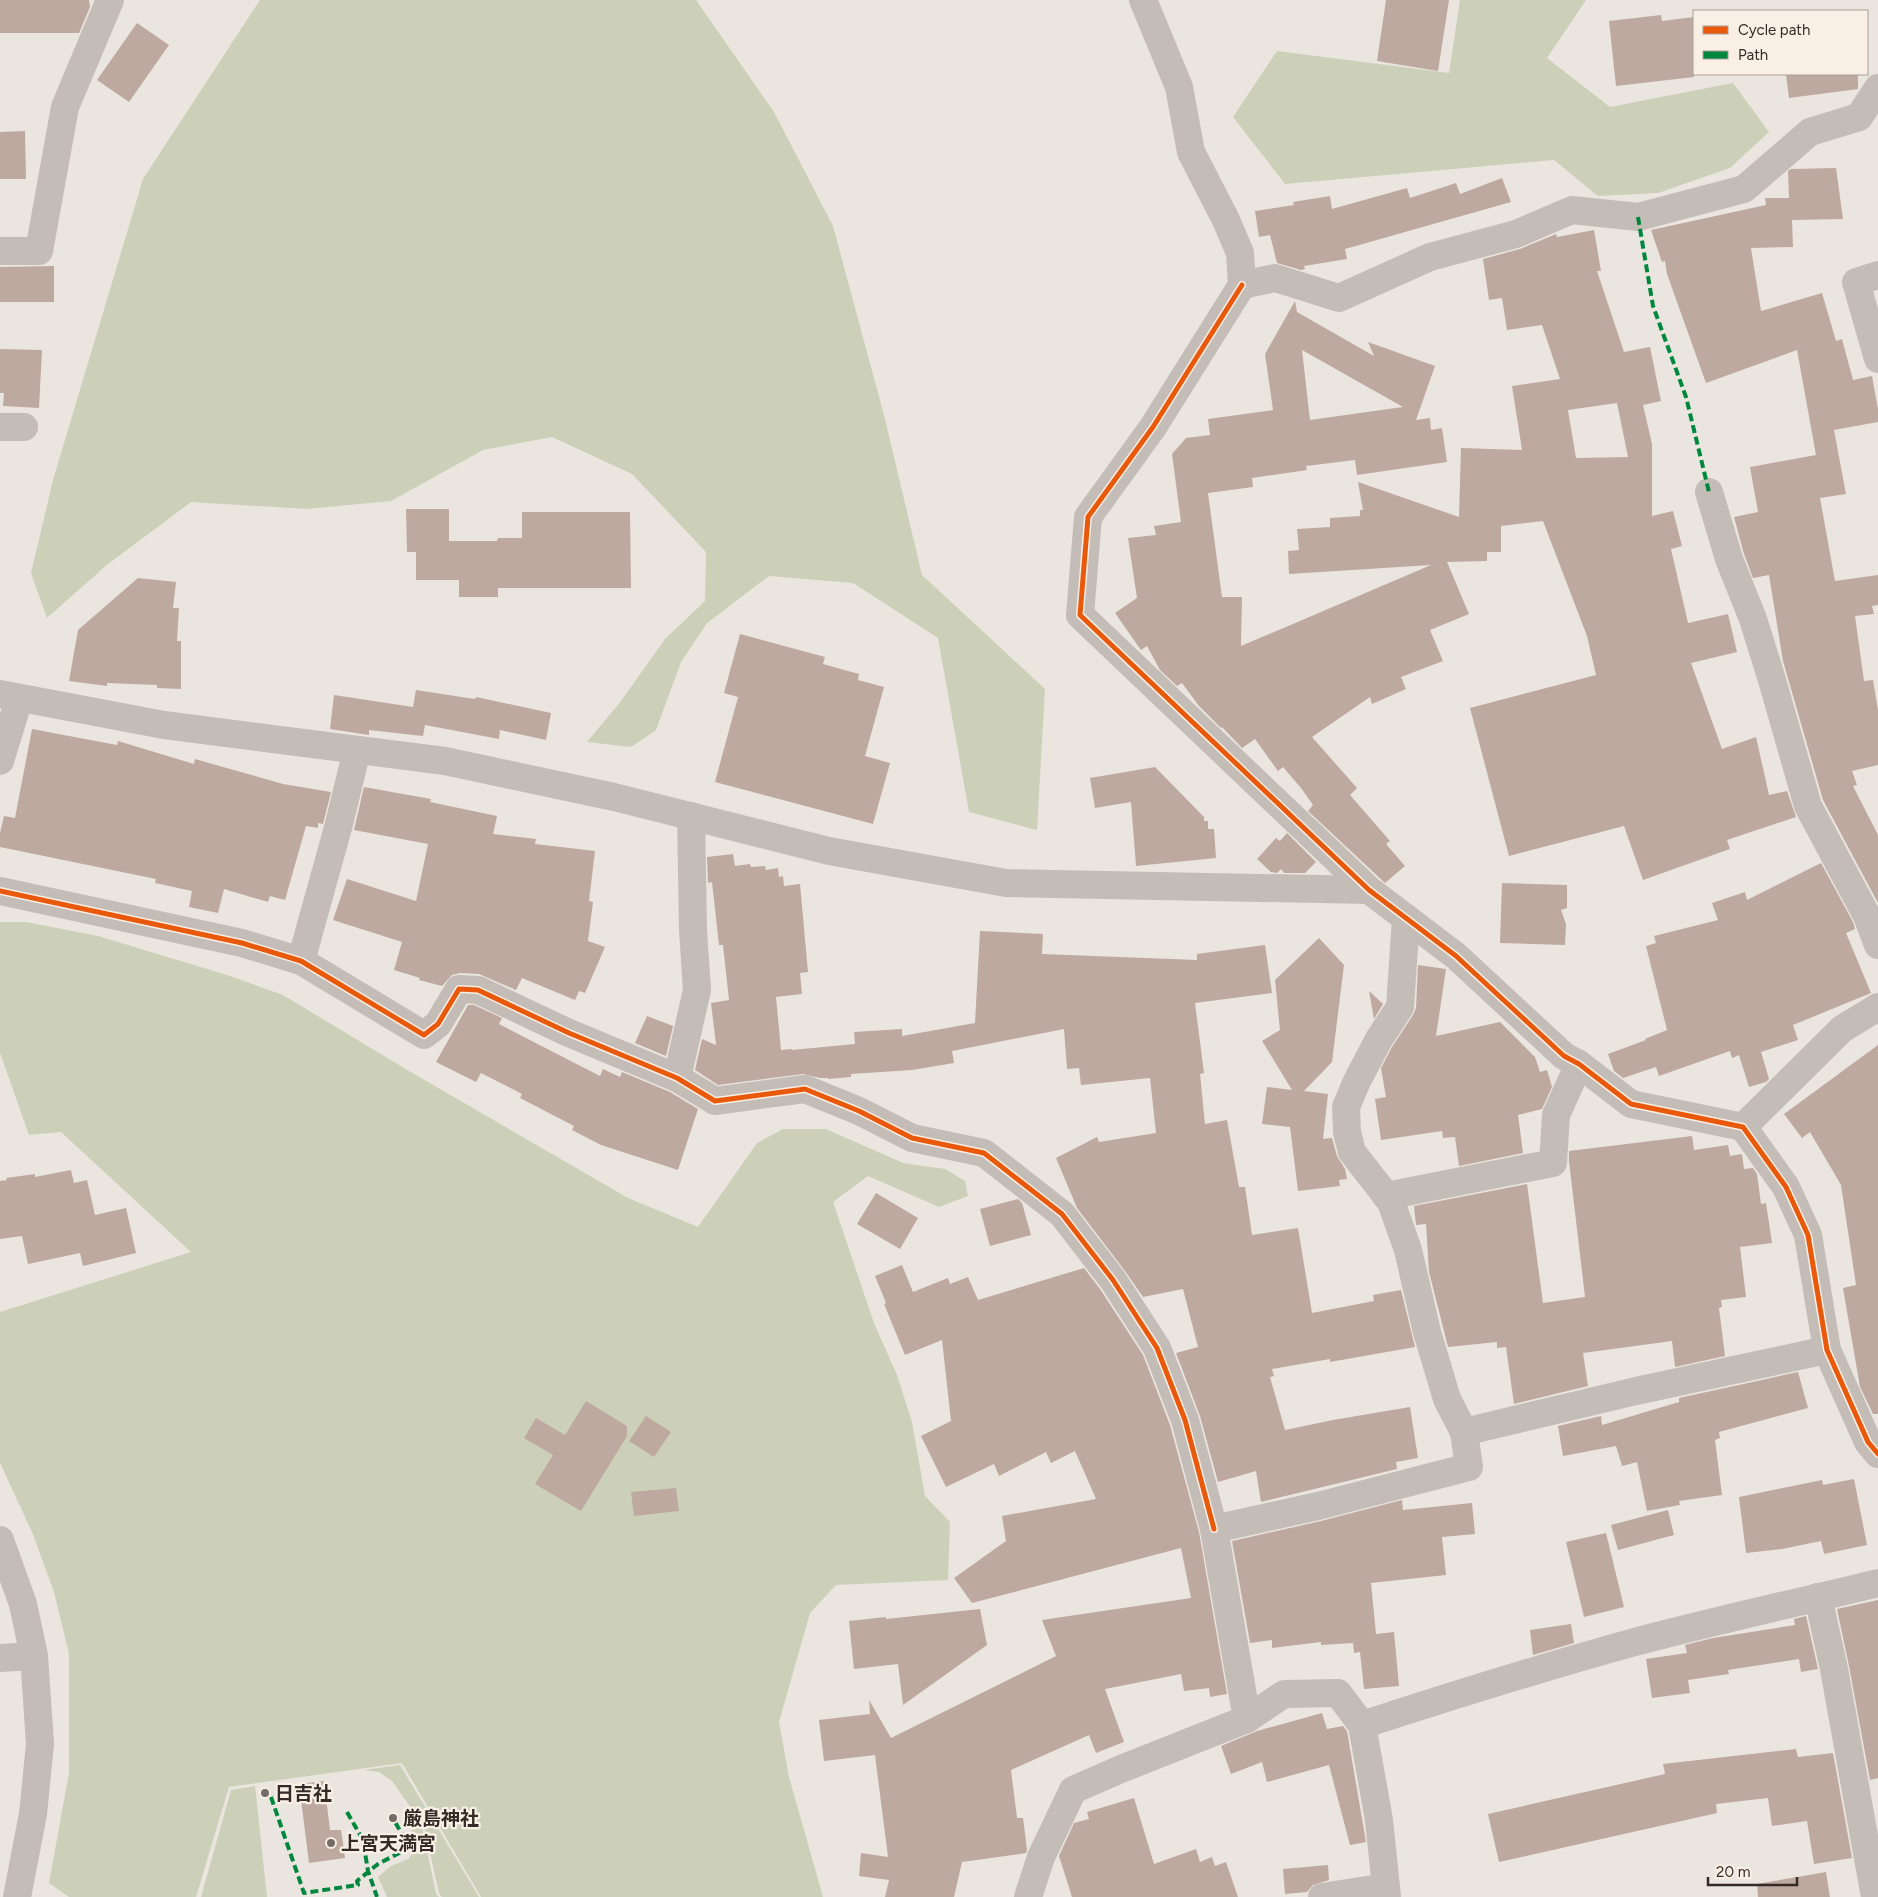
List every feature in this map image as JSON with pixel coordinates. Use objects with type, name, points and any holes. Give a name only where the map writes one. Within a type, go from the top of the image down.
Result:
[{"type":"street","points":[[0,251],[39,251],[65,107],[110,0]]},
{"type":"street","points":[[1143,0],[1179,87],[1191,152],[1226,220],[1240,253],[1242,285],[1153,427],[1088,517],[1080,615],[1369,890],[1456,956],[1564,1056],[1579,1064],[1631,1104],[1743,1127],[1786,1187],[1808,1235],[1826,1350],[1868,1442],[1878,1454]]},
{"type":"street","points":[[1242,285],[1276,278],[1339,298],[1430,257],[1516,234],[1572,210],[1638,217],[1744,189],[1810,132],[1859,117],[1878,88]]},
{"type":"street","points":[[1878,275],[1856,282],[1878,359]]},
{"type":"street","points":[[1709,492],[1729,559],[1753,618],[1808,806],[1867,916],[1878,945]]},
{"type":"street","points":[[0,761],[6,691],[164,725],[445,761],[614,797],[829,851],[1006,884],[1369,890]]},
{"type":"street","points":[[301,960],[339,824],[357,750]]},
{"type":"street","points":[[677,1078],[697,990],[693,930],[690,816]]},
{"type":"street","points":[[0,891],[242,943],[301,960],[424,1035],[438,1024],[459,988],[478,990],[569,1032],[677,1078],[715,1101],[805,1089],[859,1111],[912,1138],[984,1153],[1062,1214],[1113,1280],[1157,1348],[1185,1420],[1214,1528],[1247,1719]]},
{"type":"street","points":[[1214,1528],[1318,1506],[1469,1467],[1464,1432],[1446,1399],[1427,1332],[1408,1250],[1391,1202],[1352,1152],[1348,1132],[1346,1107],[1379,1039],[1400,1007],[1406,918]]},
{"type":"street","points":[[1743,1127],[1842,1030],[1878,1007]]},
{"type":"street","points":[[1386,1196],[1553,1163],[1556,1115],[1579,1064]]},
{"type":"street","points":[[1464,1432],[1636,1391],[1826,1350]]},
{"type":"street","points":[[0,1540],[23,1604],[34,1656],[40,1744],[33,1814],[18,1897]]},
{"type":"street","points":[[1362,1724],[1484,1685],[1629,1644],[1878,1583]]},
{"type":"street","points":[[1818,1597],[1834,1669],[1875,1897]]},
{"type":"street","points":[[0,1658],[34,1656]]},
{"type":"street","points":[[1028,1897],[1041,1857],[1073,1790],[1247,1719],[1284,1694],[1338,1692],[1362,1724],[1379,1820],[1386,1892],[1322,1897]]},
{"type":"green space","points":[[260,0],[696,0],[774,112],[833,226],[885,419],[922,575],[1045,689],[1037,830],[969,812],[938,638],[853,583],[769,576],[707,623],[681,662],[656,730],[631,747],[587,742],[621,701],[665,639],[705,601],[706,552],[632,474],[552,437],[483,450],[391,501],[306,509],[191,502],[108,564],[47,618],[31,573],[53,480],[143,179]]},
{"type":"green space","points":[[1460,0],[1586,0],[1547,58],[1610,107],[1733,83],[1769,132],[1730,168],[1658,193],[1598,196],[1554,160],[1285,184],[1233,117],[1277,51],[1449,73]]},
{"type":"green space","points":[[0,922],[26,922],[98,936],[227,975],[283,995],[409,1071],[628,1198],[698,1227],[757,1143],[783,1129],[826,1129],[903,1163],[945,1169],[965,1181],[968,1196],[939,1207],[868,1176],[833,1202],[874,1323],[897,1375],[912,1422],[925,1496],[950,1522],[948,1580],[836,1585],[810,1613],[779,1722],[789,1777],[823,1897],[481,1897],[402,1763],[229,1787],[196,1897],[69,1897],[49,1883],[69,1773],[69,1654],[54,1592],[32,1532],[0,1463],[0,1312],[191,1252],[61,1132],[29,1135],[0,1053]]},
{"type":"green space","points":[[400,1765],[479,1897],[442,1897],[439,1893],[424,1826],[392,1781],[379,1772],[364,1770]]},
{"type":"green space","points":[[255,1786],[267,1897],[201,1897],[231,1790]]},
{"type":"green space","points":[[419,1824],[422,1826],[436,1894],[439,1897],[387,1897],[378,1877],[391,1866],[408,1859],[412,1854],[412,1840],[409,1833]]},
{"type":"building","points":[[0,0],[89,0],[90,7],[79,33],[0,33]]},
{"type":"building","points":[[1386,0],[1449,0],[1438,71],[1377,61]]},
{"type":"building","points":[[1661,15],[1662,21],[1693,17],[1694,77],[1616,86],[1609,21]]},
{"type":"building","points":[[137,23],[169,45],[129,102],[97,80]]},
{"type":"building","points":[[1786,75],[1858,75],[1858,89],[1789,98]]},
{"type":"building","points":[[25,131],[26,179],[0,179],[0,132]]},
{"type":"building","points":[[1836,168],[1843,219],[1792,220],[1793,247],[1751,248],[1761,311],[1822,293],[1836,341],[1842,339],[1853,380],[1872,376],[1878,409],[1878,422],[1834,430],[1846,494],[1820,498],[1835,581],[1878,575],[1878,605],[1872,606],[1874,614],[1855,616],[1864,681],[1873,680],[1878,710],[1878,765],[1852,771],[1857,785],[1853,786],[1878,835],[1878,903],[1823,800],[1783,661],[1769,575],[1753,578],[1734,517],[1758,512],[1750,467],[1816,455],[1797,350],[1706,383],[1667,274],[1665,261],[1662,262],[1651,230],[1766,205],[1765,198],[1789,198],[1788,171],[1791,169]]},
{"type":"building","points":[[1502,178],[1511,202],[1345,249],[1347,259],[1304,266],[1305,269],[1301,270],[1277,263],[1270,235],[1259,237],[1255,211],[1294,205],[1293,202],[1330,196],[1332,209],[1407,188],[1410,198],[1456,183],[1460,194]]},
{"type":"building","points":[[1594,230],[1601,271],[1597,271],[1624,352],[1650,347],[1661,401],[1643,405],[1652,444],[1652,516],[1673,511],[1682,546],[1671,549],[1688,623],[1728,614],[1737,652],[1691,663],[1722,749],[1756,737],[1769,795],[1787,791],[1796,817],[1727,840],[1730,849],[1643,880],[1624,826],[1509,856],[1470,708],[1596,675],[1587,636],[1543,521],[1501,526],[1501,552],[1487,552],[1487,561],[1447,562],[1469,614],[1430,630],[1443,661],[1401,677],[1406,689],[1372,704],[1370,697],[1312,737],[1357,788],[1350,795],[1390,841],[1386,844],[1405,866],[1385,883],[1308,811],[1313,805],[1301,788],[1283,767],[1278,771],[1255,739],[1242,748],[1199,706],[1182,683],[1177,686],[1160,670],[1147,646],[1141,650],[1115,613],[1137,598],[1128,538],[1156,535],[1154,526],[1181,522],[1172,454],[1186,438],[1210,435],[1208,419],[1273,410],[1265,354],[1295,301],[1297,312],[1374,356],[1368,342],[1435,366],[1416,420],[1430,418],[1431,430],[1442,428],[1447,462],[1357,475],[1355,460],[1306,466],[1307,470],[1252,478],[1253,487],[1208,493],[1222,597],[1242,597],[1241,646],[1431,565],[1289,574],[1288,551],[1299,550],[1297,529],[1330,527],[1330,518],[1360,516],[1360,510],[1363,510],[1358,482],[1459,517],[1461,448],[1522,450],[1512,386],[1560,379],[1542,325],[1507,330],[1502,298],[1489,300],[1483,259],[1520,249],[1556,234],[1557,237]],"holes":[[[1302,350],[1403,407],[1310,420]],[[1617,403],[1628,457],[1576,458],[1568,410]]]},
{"type":"building","points":[[54,266],[54,302],[0,302],[0,267]]},
{"type":"building","points":[[0,349],[42,350],[39,408],[3,406],[4,393],[0,393]]},
{"type":"building","points":[[406,509],[449,509],[449,541],[497,541],[498,538],[522,538],[522,512],[630,512],[631,588],[498,588],[498,597],[459,597],[459,580],[416,580],[416,552],[407,552]]},
{"type":"building","points":[[138,578],[176,582],[173,608],[179,608],[177,641],[181,641],[181,689],[157,688],[157,685],[107,683],[107,686],[69,681],[78,630]]},
{"type":"building","points":[[740,634],[825,657],[823,664],[859,674],[858,680],[884,687],[865,756],[890,763],[873,824],[715,782],[738,697],[724,693]]},
{"type":"building","points":[[416,690],[475,699],[476,697],[551,713],[546,740],[500,730],[499,739],[425,725],[423,736],[369,730],[369,735],[330,729],[334,695],[413,707]]},
{"type":"building","points":[[32,729],[117,745],[118,741],[194,764],[195,759],[283,784],[331,792],[323,824],[318,823],[318,828],[306,826],[285,900],[270,896],[268,902],[224,889],[218,913],[189,907],[192,891],[155,883],[156,879],[0,847],[0,833],[4,816],[15,818]]},
{"type":"building","points":[[1155,767],[1204,817],[1204,821],[1208,821],[1208,829],[1214,829],[1216,858],[1136,866],[1131,802],[1095,808],[1090,778]]},
{"type":"building","points":[[364,787],[431,799],[430,802],[497,816],[493,834],[536,839],[535,844],[595,851],[589,901],[593,902],[588,941],[605,947],[585,993],[579,991],[575,1000],[522,978],[516,990],[479,974],[460,973],[452,975],[442,986],[419,980],[420,978],[394,970],[402,942],[333,920],[347,879],[416,901],[428,844],[354,830]]},
{"type":"building","points":[[1287,833],[1316,862],[1305,873],[1284,873],[1281,869],[1277,873],[1271,872],[1257,859],[1276,838],[1280,841]]},
{"type":"building","points":[[733,854],[735,866],[750,864],[751,867],[765,866],[766,870],[778,868],[779,877],[783,876],[784,886],[800,884],[808,972],[800,973],[802,994],[776,997],[781,1050],[855,1044],[854,1032],[902,1029],[902,1036],[975,1023],[980,931],[1043,934],[1042,954],[1197,960],[1197,954],[1265,945],[1272,993],[1195,1003],[1204,1073],[1200,1074],[1205,1124],[1227,1120],[1239,1187],[1245,1187],[1252,1235],[1298,1228],[1312,1313],[1374,1301],[1373,1295],[1401,1290],[1415,1347],[1330,1362],[1330,1359],[1272,1369],[1274,1376],[1270,1377],[1285,1430],[1410,1407],[1418,1458],[1396,1462],[1397,1469],[1261,1502],[1256,1471],[1218,1482],[1200,1416],[1176,1353],[1198,1347],[1183,1289],[1143,1297],[1077,1208],[1056,1158],[1097,1137],[1099,1142],[1156,1133],[1150,1078],[1081,1085],[1079,1068],[1067,1069],[1064,1029],[952,1051],[954,1063],[912,1070],[851,1074],[851,1077],[828,1079],[803,1074],[718,1085],[695,1070],[702,1039],[716,1045],[711,1003],[729,1000],[723,945],[719,945],[712,882],[708,883],[707,857]]},
{"type":"building","points":[[1821,863],[1853,922],[1855,929],[1846,933],[1871,993],[1793,1025],[1798,1040],[1761,1052],[1769,1079],[1766,1082],[1749,1087],[1739,1055],[1732,1058],[1730,1051],[1659,1076],[1656,1067],[1623,1078],[1614,1071],[1608,1054],[1667,1030],[1646,946],[1656,943],[1654,936],[1718,920],[1712,903],[1745,892],[1747,900]]},
{"type":"building","points":[[1502,883],[1567,885],[1567,908],[1561,910],[1566,924],[1565,945],[1500,943]]},
{"type":"building","points":[[1319,938],[1344,965],[1332,1062],[1304,1091],[1328,1094],[1323,1139],[1332,1138],[1337,1156],[1345,1169],[1347,1179],[1339,1180],[1340,1186],[1298,1191],[1290,1127],[1262,1124],[1267,1087],[1292,1090],[1262,1041],[1280,1030],[1275,980]]},
{"type":"building","points":[[1418,965],[1446,969],[1436,1036],[1500,1022],[1535,1057],[1540,1072],[1547,1070],[1552,1087],[1542,1109],[1518,1115],[1523,1153],[1459,1166],[1455,1137],[1443,1138],[1442,1131],[1381,1140],[1375,1099],[1386,1097],[1381,1068],[1416,1008]]},
{"type":"building","points":[[1369,991],[1383,1004],[1374,1019]]},
{"type":"building","points":[[468,1005],[474,1005],[502,1018],[499,1024],[600,1076],[603,1069],[620,1077],[622,1072],[670,1092],[698,1109],[678,1170],[601,1145],[572,1130],[574,1126],[520,1098],[522,1094],[481,1073],[476,1082],[436,1062]]},
{"type":"building","points":[[647,1016],[673,1026],[666,1056],[635,1043]]},
{"type":"building","points":[[1878,1045],[1878,1414],[1873,1414],[1860,1387],[1843,1288],[1856,1285],[1841,1185],[1810,1132],[1802,1138],[1784,1114]]},
{"type":"building","points":[[1692,1136],[1694,1150],[1728,1145],[1730,1156],[1742,1154],[1744,1169],[1753,1168],[1757,1174],[1761,1204],[1766,1203],[1772,1243],[1740,1247],[1746,1297],[1721,1300],[1722,1307],[1719,1308],[1725,1356],[1675,1367],[1672,1341],[1583,1353],[1588,1386],[1514,1404],[1506,1347],[1497,1348],[1497,1342],[1448,1347],[1429,1272],[1426,1224],[1416,1225],[1414,1206],[1527,1184],[1543,1303],[1585,1297],[1569,1151]]},
{"type":"building","points":[[71,1170],[74,1183],[87,1180],[95,1215],[126,1208],[136,1253],[83,1266],[80,1253],[28,1264],[22,1236],[0,1239],[0,1181],[7,1180],[6,1178],[35,1174],[35,1177]]},
{"type":"building","points":[[876,1193],[918,1218],[900,1249],[857,1224]]},
{"type":"building","points":[[1018,1199],[1022,1203],[1031,1235],[990,1246],[980,1209]]},
{"type":"building","points":[[902,1265],[913,1292],[948,1278],[950,1284],[968,1277],[978,1300],[1084,1268],[1100,1289],[1143,1355],[1170,1425],[1199,1532],[1227,1694],[1210,1697],[1209,1688],[1184,1691],[1181,1674],[1105,1689],[1124,1742],[1096,1753],[1089,1735],[1011,1770],[1017,1818],[1023,1818],[1026,1853],[962,1862],[954,1897],[885,1897],[889,1880],[859,1876],[861,1853],[888,1857],[875,1755],[824,1761],[819,1720],[870,1714],[869,1700],[891,1738],[1056,1656],[1042,1620],[1191,1598],[1181,1548],[972,1603],[954,1578],[1006,1541],[1002,1516],[1096,1499],[1075,1451],[1051,1463],[1046,1452],[999,1476],[994,1464],[946,1487],[921,1436],[951,1421],[942,1340],[905,1355],[884,1304],[886,1303],[875,1276]]},
{"type":"building","points":[[1798,1372],[1808,1408],[1719,1432],[1720,1438],[1715,1440],[1722,1495],[1679,1501],[1680,1505],[1647,1511],[1637,1462],[1622,1466],[1616,1446],[1563,1456],[1558,1426],[1601,1416],[1602,1425],[1679,1402],[1679,1398]]},
{"type":"building","points":[[586,1401],[627,1426],[627,1436],[581,1511],[535,1484],[553,1455],[524,1438],[536,1418],[565,1435]]},
{"type":"building","points":[[646,1416],[671,1432],[654,1457],[629,1441]]},
{"type":"building","points":[[1854,1479],[1867,1545],[1824,1554],[1821,1541],[1782,1549],[1746,1553],[1739,1497],[1822,1480],[1823,1485]]},
{"type":"building","points":[[676,1488],[679,1511],[634,1516],[631,1492]]},
{"type":"building","points":[[1402,1500],[1403,1510],[1472,1503],[1475,1534],[1442,1537],[1446,1575],[1371,1583],[1376,1634],[1394,1632],[1399,1686],[1364,1689],[1360,1652],[1354,1653],[1353,1643],[1321,1645],[1321,1642],[1272,1648],[1272,1640],[1250,1643],[1232,1541]]},
{"type":"building","points":[[1668,1510],[1674,1535],[1618,1550],[1611,1525]]},
{"type":"building","points":[[1606,1533],[1624,1607],[1584,1617],[1566,1542]]},
{"type":"building","points":[[1878,1600],[1878,1778],[1870,1780],[1837,1609]]},
{"type":"building","points":[[980,1609],[987,1645],[903,1705],[898,1664],[854,1669],[849,1621]]},
{"type":"building","points":[[1806,1616],[1818,1669],[1801,1672],[1799,1659],[1728,1670],[1729,1674],[1688,1680],[1690,1693],[1652,1698],[1646,1659],[1687,1653],[1685,1645],[1713,1638],[1795,1625],[1794,1619]]},
{"type":"building","points":[[1571,1624],[1574,1643],[1533,1655],[1530,1630]]},
{"type":"building","points":[[1322,1713],[1327,1729],[1343,1726],[1347,1731],[1366,1842],[1350,1845],[1329,1765],[1267,1782],[1262,1762],[1231,1774],[1221,1746],[1257,1731]]},
{"type":"building","points":[[1796,1749],[1798,1757],[1833,1753],[1852,1858],[1814,1864],[1807,1821],[1772,1826],[1768,1798],[1716,1804],[1717,1813],[1499,1862],[1488,1814],[1665,1774],[1663,1764]]},
{"type":"building","points":[[324,1781],[330,1830],[341,1830],[345,1858],[309,1863],[299,1784]]},
{"type":"building","points":[[1134,1798],[1154,1864],[1196,1849],[1200,1862],[1212,1857],[1215,1866],[1226,1862],[1238,1897],[1072,1897],[1059,1856],[1074,1823],[1089,1819],[1087,1812]]},
{"type":"building","points":[[1328,1865],[1329,1880],[1313,1885],[1307,1892],[1285,1894],[1283,1869]]},
{"type":"building","points":[[1826,1872],[1830,1897],[1758,1897],[1757,1884]]},
{"type":"marked path","points":[[1638,217],[1653,306],[1686,397],[1709,492]]},
{"type":"marked path","points":[[271,1797],[304,1893],[358,1885],[357,1881],[378,1864],[405,1850],[406,1841],[395,1822]]},
{"type":"marked path","points":[[347,1812],[363,1840],[368,1871],[377,1897]]},
{"type":"marked path","points":[[352,1842],[363,1840]]},
{"type":"cycle path","points":[[1242,285],[1153,427],[1088,517],[1080,615],[1369,890],[1456,956],[1564,1056],[1579,1064],[1631,1104],[1743,1127],[1786,1187],[1808,1235],[1827,1350],[1868,1442],[1878,1454]]},
{"type":"cycle path","points":[[0,891],[242,943],[301,961],[424,1035],[438,1024],[459,989],[478,990],[569,1033],[677,1078],[715,1101],[805,1089],[859,1111],[912,1138],[984,1153],[1062,1214],[1113,1280],[1157,1348],[1185,1420],[1214,1529]]},
{"type":"place","name":"日吉社","points":[[265,1793]]},
{"type":"place","name":"厳島神社","points":[[393,1818]]},
{"type":"place","name":"上宮天満宮","points":[[331,1843]]}]
